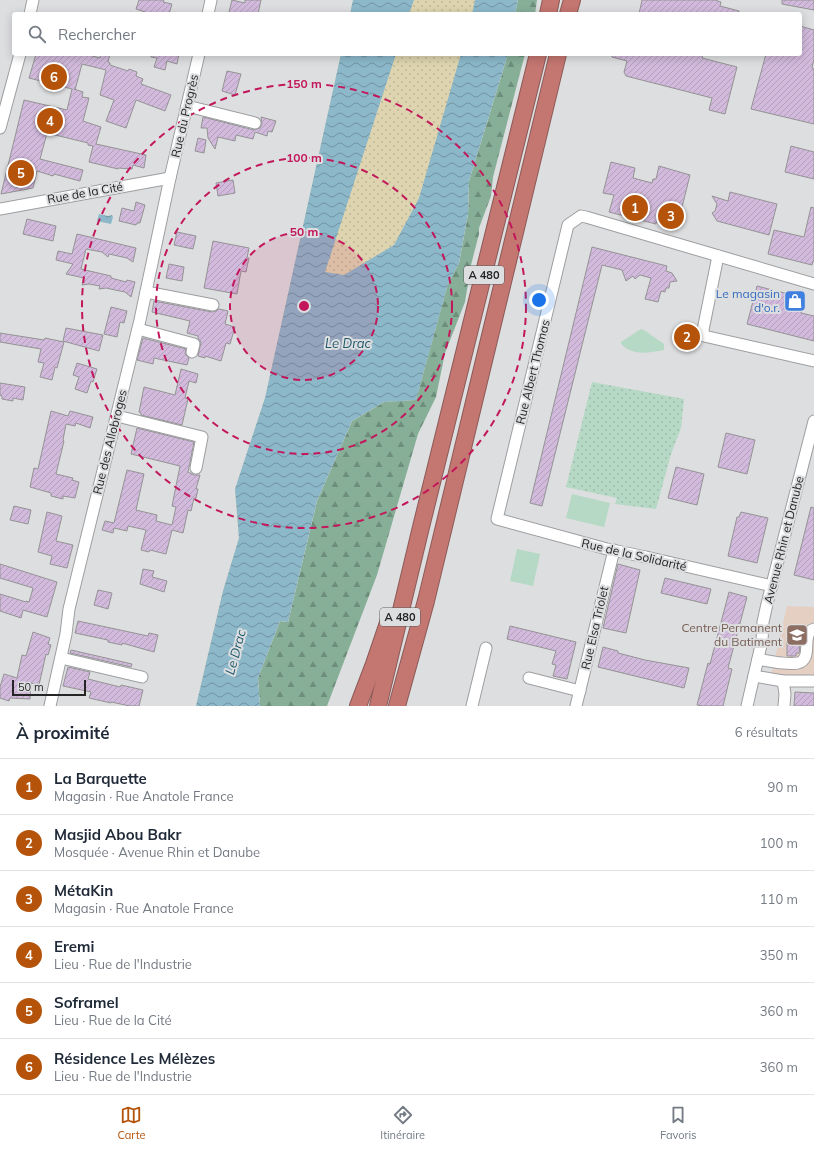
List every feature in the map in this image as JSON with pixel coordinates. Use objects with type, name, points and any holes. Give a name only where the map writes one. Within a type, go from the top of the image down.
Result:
[{"type":"highway","points":[[548,12],[551,0]]},
{"type":"highway","points":[[569,12],[572,0]]},
{"type":"highway","name":"A 480","points":[[378,706],[538,56]]},
{"type":"highway","name":"A 480","points":[[397,706],[430,586],[558,56]]},
{"type":"highway","points":[[358,706],[421,527]]},
{"type":"street","points":[[30,12],[33,0]]},
{"type":"street","points":[[208,12],[211,0]]},
{"type":"street","points":[[0,128],[19,56]]},
{"type":"street","name":"Rue du Progrès","points":[[170,178],[199,56]]},
{"type":"street","points":[[188,106],[255,122]]},
{"type":"street","name":"Rue de la Cité","points":[[0,209],[170,178]]},
{"type":"street","name":"Rue des Allobroges","points":[[50,706],[61,658],[69,609],[138,329],[170,178]]},
{"type":"street","name":"Rue Albert Thomas","points":[[497,520],[568,225],[581,216],[718,256]]},
{"type":"street","points":[[814,284],[718,256],[703,330],[704,336],[814,361]]},
{"type":"street","points":[[146,292],[213,305]]},
{"type":"street","points":[[138,329],[194,344],[192,352]]},
{"type":"street","points":[[117,416],[202,437],[196,468]]},
{"type":"street","name":"Avenue Rhin et Danube","points":[[747,706],[762,641],[763,622],[814,421]]},
{"type":"street","name":"Rue de la Solidarité","points":[[497,520],[607,549],[772,586]]},
{"type":"street","name":"Rue Elsa Triolet","points":[[576,706],[614,550]]},
{"type":"street","points":[[758,659],[774,662],[798,663],[806,657],[808,635],[809,632],[814,629]]},
{"type":"street","points":[[472,706],[486,648]]},
{"type":"street","points":[[61,658],[142,677]]},
{"type":"street","points":[[754,676],[783,681],[814,681]]},
{"type":"street","points":[[529,678],[580,691]]},
{"type":"street","points":[[783,681],[785,694],[784,706]]},
{"type":"shaded area","name":"Centre Permanent du Batiment","points":[[787,606],[814,607],[814,677],[771,676]]},
{"type":"green space","points":[[518,0],[537,0],[535,12],[515,12]]},
{"type":"green space","points":[[507,56],[524,56],[493,177],[491,196],[479,228],[465,302],[445,353],[436,397],[418,434],[377,575],[327,706],[260,706],[258,678],[280,621],[288,622],[317,501],[352,421],[384,402],[459,263],[468,214],[469,181]]},
{"type":"green space","points":[[641,329],[664,344],[664,350],[641,353],[626,348],[621,344],[621,342]]},
{"type":"green space","points":[[592,382],[684,399],[681,428],[671,454],[656,509],[615,504],[617,498],[566,487]]},
{"type":"green space","points":[[572,494],[610,503],[604,527],[566,518]]},
{"type":"green space","points":[[517,549],[540,554],[533,586],[510,581]]},
{"type":"sand","points":[[353,0],[518,0],[515,12],[350,12]]},
{"type":"sand","name":"Le Drac","points":[[341,56],[507,56],[469,181],[468,214],[459,263],[448,284],[416,400],[384,402],[352,421],[317,501],[288,622],[280,621],[258,678],[260,706],[196,706],[223,591],[239,538],[235,489],[265,398]]},
{"type":"water","points":[[353,0],[414,0],[410,12],[350,12]]},
{"type":"water","points":[[475,0],[518,0],[515,12],[472,12]]},
{"type":"water","name":"Le Drac","points":[[341,56],[395,56],[325,272],[344,275],[394,245],[419,198],[460,56],[507,56],[469,181],[468,214],[459,263],[448,284],[416,400],[384,402],[352,421],[317,501],[288,622],[280,621],[258,678],[260,706],[196,706],[223,591],[239,538],[235,489],[265,398]]},
{"type":"water","points":[[99,214],[108,216],[112,215],[113,217],[111,224],[97,221]]},
{"type":"building","points":[[139,0],[164,0],[163,2],[172,4],[170,12],[145,12],[136,9]]},
{"type":"building","points":[[232,0],[245,3],[245,0],[261,0],[258,12],[229,12]]},
{"type":"building","points":[[642,0],[715,0],[721,2],[720,6],[739,11],[739,12],[639,12]]},
{"type":"building","points":[[782,0],[814,0],[814,10],[782,4]]},
{"type":"building","points":[[802,27],[814,30],[814,59],[812,68],[814,69],[814,124],[751,109],[765,56],[802,56]]},
{"type":"building","points":[[35,56],[92,56],[100,58],[100,56],[110,56],[108,62],[110,65],[128,71],[129,69],[137,72],[136,76],[143,79],[141,84],[171,95],[165,111],[136,100],[126,128],[106,121],[114,100],[100,95],[106,70],[82,64],[75,89],[83,92],[82,97],[89,98],[83,121],[101,127],[96,144],[146,155],[144,168],[133,165],[132,169],[118,169],[89,162],[93,146],[88,145],[88,143],[47,133],[40,159],[83,170],[80,181],[54,174],[53,176],[37,171],[33,188],[1,194],[24,100],[67,110],[72,89],[29,78]]},
{"type":"building","points":[[179,56],[177,64],[167,61],[165,70],[154,67],[157,58],[151,57]]},
{"type":"building","points":[[702,56],[702,58],[737,67],[725,114],[709,110],[712,98],[626,76],[624,72],[627,61],[612,57]]},
{"type":"building","points":[[227,71],[241,74],[235,95],[222,91]]},
{"type":"building","points":[[203,117],[254,130],[260,128],[262,124],[261,117],[276,121],[272,132],[268,131],[267,136],[255,132],[253,139],[236,135],[235,141],[218,137],[215,149],[208,138],[207,128],[201,128]]},
{"type":"building","points":[[198,138],[206,140],[204,153],[195,151]]},
{"type":"building","points":[[791,146],[814,152],[814,179],[785,172]]},
{"type":"building","points":[[611,162],[635,168],[633,178],[652,183],[653,179],[656,179],[659,166],[690,175],[677,227],[656,222],[656,224],[609,212],[614,195],[603,193]]},
{"type":"building","points":[[233,180],[235,193],[218,196],[216,183]]},
{"type":"building","points":[[730,192],[777,204],[769,235],[717,221],[712,213],[715,211],[717,204],[712,196],[728,201]]},
{"type":"building","points":[[136,202],[145,205],[140,223],[137,223],[136,225],[119,221],[122,208],[134,211]]},
{"type":"building","points":[[811,207],[814,208],[814,259],[812,265],[768,254],[774,230],[804,237]]},
{"type":"building","points":[[27,219],[56,226],[53,241],[23,234]]},
{"type":"building","points":[[177,232],[196,236],[193,249],[174,245]]},
{"type":"building","points":[[77,234],[136,248],[133,262],[127,258],[109,254],[108,257],[102,252],[86,249],[81,269],[111,276],[111,278],[126,282],[127,280],[135,282],[131,297],[125,292],[106,288],[99,289],[100,286],[89,284],[82,285],[84,278],[66,274],[73,264],[56,260],[58,251],[72,254]]},
{"type":"building","points":[[213,241],[249,248],[247,258],[249,258],[246,272],[241,271],[237,294],[204,288]]},
{"type":"building","points":[[592,247],[667,266],[666,271],[672,273],[677,281],[670,282],[669,288],[666,288],[665,292],[661,291],[658,302],[645,299],[651,278],[640,275],[635,279],[633,276],[626,281],[622,270],[602,265],[542,506],[530,503]]},
{"type":"building","points":[[169,264],[184,267],[182,281],[166,278]]},
{"type":"building","points":[[757,286],[804,298],[801,313],[814,316],[814,341],[747,324]]},
{"type":"building","points":[[154,301],[212,312],[219,309],[228,311],[225,324],[235,327],[230,344],[226,343],[221,361],[205,356],[205,358],[198,356],[201,342],[198,336],[187,333],[190,321],[152,312]]},
{"type":"building","points":[[111,307],[127,311],[124,323],[120,322],[117,337],[104,334]]},
{"type":"building","points":[[66,328],[103,335],[99,351],[63,341]]},
{"type":"building","points":[[0,333],[44,340],[45,338],[64,342],[52,380],[40,377],[44,363],[38,362],[41,349],[0,342]]},
{"type":"building","points":[[143,338],[186,349],[185,354],[189,358],[187,365],[154,358],[153,364],[137,360]]},
{"type":"building","points":[[77,363],[97,369],[93,382],[91,381],[87,393],[75,389],[79,377],[73,375]]},
{"type":"building","points":[[181,369],[198,374],[196,383],[189,381],[185,398],[188,399],[182,425],[141,415],[139,412],[144,387],[175,395]]},
{"type":"building","points":[[0,383],[25,387],[23,400],[13,398],[13,401],[2,399],[2,396],[0,395]]},
{"type":"building","points":[[51,411],[68,416],[70,411],[93,417],[90,428],[76,423],[75,426],[66,424],[64,441],[56,474],[73,478],[72,480],[79,482],[75,498],[63,496],[63,499],[51,496],[51,493],[30,487],[34,468],[38,469]]},
{"type":"building","points":[[137,428],[194,442],[188,472],[194,475],[200,475],[196,489],[198,489],[196,498],[194,498],[191,511],[188,510],[183,533],[172,530],[166,554],[150,550],[149,552],[141,550],[146,530],[128,526],[127,531],[114,528],[113,533],[102,530],[105,521],[114,523],[127,470],[144,474],[136,510],[157,515],[156,521],[172,525],[176,507],[172,506],[180,466],[131,454]]},
{"type":"building","points":[[726,433],[755,440],[747,474],[718,467]]},
{"type":"building","points":[[676,467],[704,474],[697,505],[668,498]]},
{"type":"building","points":[[14,506],[31,510],[28,524],[10,520]]},
{"type":"building","points":[[811,507],[814,508],[814,580],[794,575]]},
{"type":"building","points":[[47,512],[62,516],[56,541],[73,545],[67,568],[50,564],[52,556],[38,552]]},
{"type":"building","points":[[741,512],[768,518],[757,563],[728,556],[737,517],[739,517]]},
{"type":"building","points":[[0,564],[57,582],[47,617],[23,610],[21,618],[0,611],[0,594],[29,602],[33,588],[0,578]]},
{"type":"building","points":[[618,564],[640,570],[626,633],[603,628]]},
{"type":"building","points":[[143,569],[154,571],[152,577],[167,581],[164,592],[140,584]]},
{"type":"building","points":[[665,578],[711,589],[707,604],[661,593]]},
{"type":"building","points":[[98,590],[112,593],[108,609],[94,605]]},
{"type":"building","points":[[729,592],[747,597],[728,668],[732,669],[723,706],[697,705],[708,663],[710,664]]},
{"type":"building","points":[[78,621],[148,636],[149,633],[158,635],[154,652],[122,643],[122,645],[108,642],[108,640],[75,633]]},
{"type":"building","points":[[510,626],[576,642],[567,679],[553,676],[556,665],[552,664],[556,651],[507,639]]},
{"type":"building","points":[[33,632],[50,638],[48,644],[51,645],[48,655],[46,654],[39,685],[31,683],[30,699],[10,698],[9,701],[0,698],[0,687],[4,674],[17,678],[22,655],[26,656]]},
{"type":"building","points":[[787,636],[801,636],[799,653],[796,653],[796,656],[787,656]]},
{"type":"building","points":[[603,647],[618,651],[618,653],[645,660],[689,668],[684,688],[598,667]]},
{"type":"building","points":[[71,650],[132,664],[131,667],[70,653]]},
{"type":"building","points":[[68,667],[90,672],[88,679],[120,687],[121,685],[143,690],[139,706],[111,703],[89,698],[91,692],[63,686]]},
{"type":"building","points":[[795,692],[814,693],[814,706],[794,706]]},
{"type":"place","name":"Résidence Les Mélèzes","points":[[54,77]]},
{"type":"place","name":"Eremi","points":[[50,121]]},
{"type":"place","name":"Soframel","points":[[21,173]]},
{"type":"place","name":"La Barquette","points":[[635,208]]},
{"type":"place","name":"MétaKin","points":[[671,216]]},
{"type":"place","name":"Le magasin d'o.r.","points":[[795,301]]},
{"type":"place","name":"Masjid Abou Bakr","points":[[687,337]]},
{"type":"place","name":"Centre Permanent du Batiment","points":[[797,635]]}]
